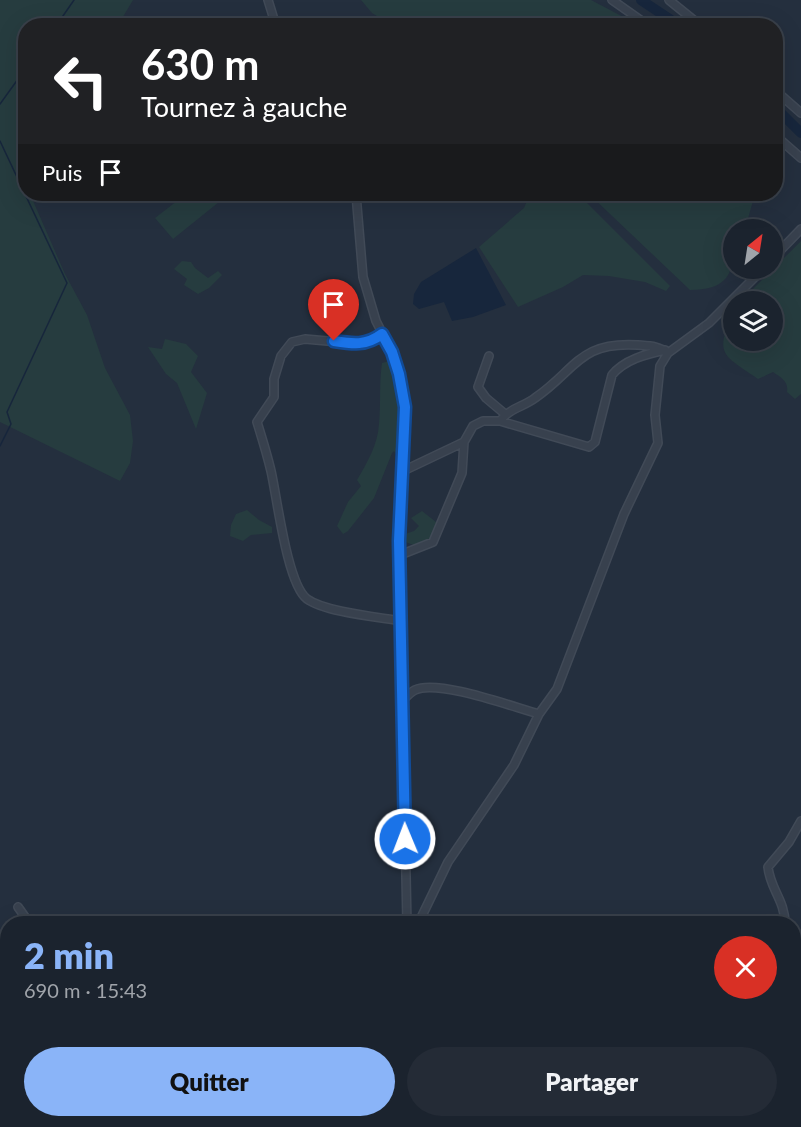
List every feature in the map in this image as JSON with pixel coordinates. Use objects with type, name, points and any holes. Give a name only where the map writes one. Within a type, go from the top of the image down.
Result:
[{"type":"street","points":[[268,0],[274,18]]},
{"type":"street","points":[[612,0],[638,18]]},
{"type":"street","points":[[669,0],[691,18]]},
{"type":"street","points":[[783,97],[801,113]]},
{"type":"street","points":[[783,142],[801,158]]},
{"type":"street","points":[[357,201],[363,277],[376,321],[396,363],[405,407],[400,493],[400,555],[407,916]]},
{"type":"street","points":[[783,248],[801,229]]},
{"type":"street","points":[[489,356],[478,387],[503,418],[589,447],[595,442],[612,375],[618,368],[644,355],[667,352],[709,323],[753,279]]},
{"type":"street","points":[[382,334],[372,341],[361,344],[305,339],[292,342],[281,356],[274,379],[274,397],[257,422],[270,468],[288,554],[297,585],[306,598],[336,609],[401,621]]},
{"type":"street","points":[[400,555],[433,542],[462,473],[464,442],[473,426],[483,421],[503,418],[533,400],[586,354],[605,347],[627,344],[650,346],[667,352]]},
{"type":"street","points":[[422,916],[448,862],[514,765],[539,714],[556,689],[624,514],[658,443],[655,415],[660,366],[667,352]]},
{"type":"street","points":[[403,471],[464,442]]},
{"type":"street","points":[[404,699],[415,690],[427,687],[444,688],[539,714]]},
{"type":"street","points":[[784,916],[784,908],[768,867],[789,842],[801,821]]},
{"type":"street","points":[[18,907],[24,916]]},
{"type":"green space","points":[[0,0],[133,0],[122,18],[18,18],[18,201],[33,201],[65,274],[87,315],[105,368],[130,415],[133,441],[130,463],[120,481],[0,422]]},
{"type":"green space","points":[[361,0],[591,0],[625,18],[380,18],[372,13]]},
{"type":"green space","points":[[177,201],[220,201],[173,239],[155,218]]},
{"type":"green space","points":[[527,201],[585,201],[670,286],[666,291],[645,282],[609,276],[583,275],[563,287],[518,307],[479,247],[524,208]]},
{"type":"green space","points":[[596,201],[753,201],[748,219],[723,219],[723,279],[725,279],[716,286],[690,290]]},
{"type":"green space","points":[[801,241],[801,394],[795,399],[787,392],[785,382],[773,372],[758,379],[730,359],[724,351],[783,351],[783,291],[751,291],[763,279],[783,279],[783,259]]},
{"type":"green space","points":[[182,261],[191,262],[208,278],[218,271],[222,275],[209,288],[198,294],[184,285],[187,279],[174,269]]},
{"type":"green space","points":[[165,339],[186,344],[198,356],[191,372],[207,393],[196,429],[177,383],[166,374],[148,347],[162,349]]},
{"type":"green space","points":[[389,361],[402,405],[402,452],[397,456],[394,451],[392,453],[374,498],[348,531],[343,534],[337,526],[348,502],[361,486],[357,480],[377,439],[382,363]]},
{"type":"green space","points":[[247,510],[272,527],[272,533],[251,535],[243,541],[230,536],[231,525],[236,514]]},
{"type":"green space","points":[[422,511],[436,522],[434,535],[416,546],[403,541],[402,535],[414,531],[419,526],[411,518]]},
{"type":"water","points":[[476,248],[506,305],[473,317],[452,321],[444,302],[419,309],[413,304],[414,294],[421,282]]},
{"type":"waterway","points":[[62,18],[74,0]]},
{"type":"waterway","points":[[641,0],[668,18]]},
{"type":"waterway","points":[[0,104],[18,79]]},
{"type":"waterway","points":[[783,115],[801,133]]},
{"type":"waterway","points":[[0,141],[18,179]]},
{"type":"waterway","points":[[0,446],[11,424],[7,412],[67,283],[28,201]]},
{"type":"route","points":[[334,341],[361,344],[372,341],[382,334],[392,352],[399,374],[405,407],[399,541],[404,699],[405,839]]}]
